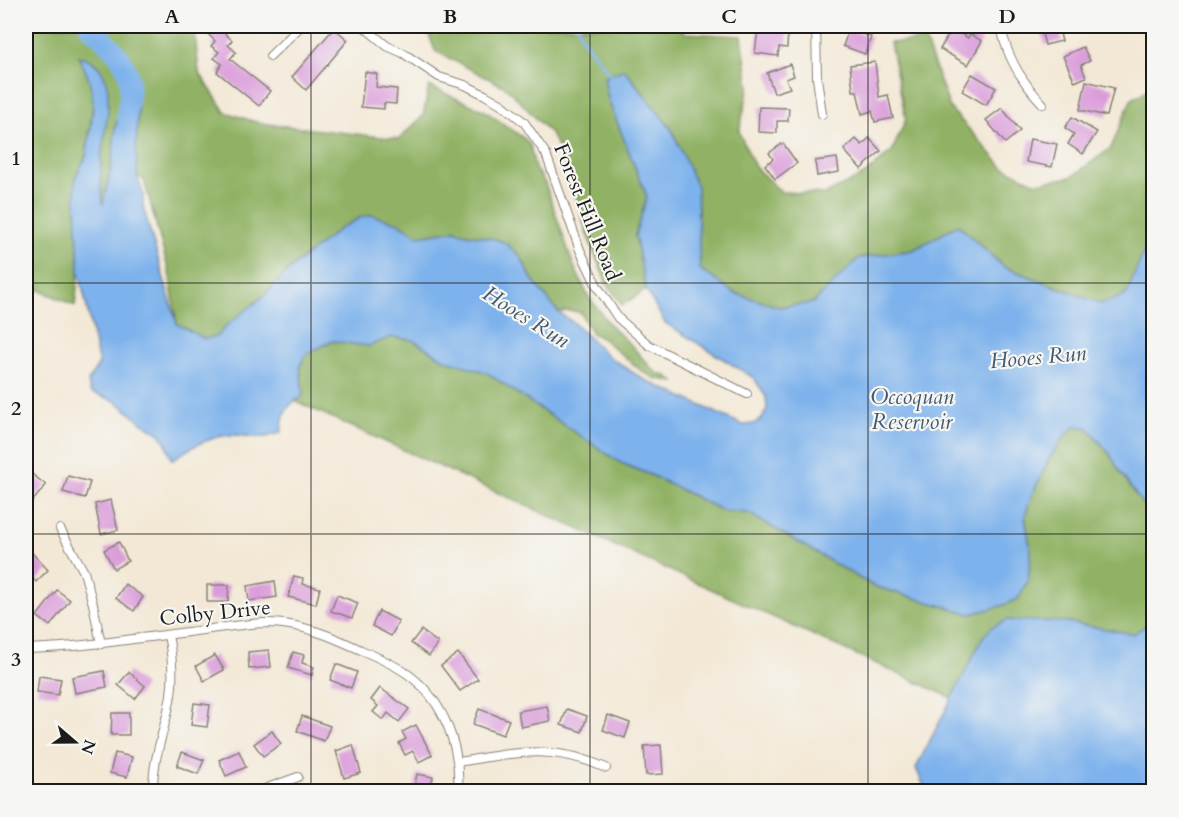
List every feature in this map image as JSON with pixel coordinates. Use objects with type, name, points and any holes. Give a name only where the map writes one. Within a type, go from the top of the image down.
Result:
[{"type":"street","points":[[270,56],[301,26]]},
{"type":"street","name":"Forest Hill Road","points":[[363,26],[387,46],[403,53],[423,68],[439,77],[465,85],[485,95],[507,108],[524,122],[546,154],[580,250],[597,286],[618,318],[649,345],[747,394]]},
{"type":"street","points":[[816,26],[817,78],[822,114]]},
{"type":"street","points":[[1000,26],[1014,65],[1023,81],[1043,104]]},
{"type":"street","points":[[60,529],[84,572],[101,644]]},
{"type":"street","name":"Colby Drive","points":[[26,649],[101,644],[254,624],[271,623],[313,629],[396,666],[423,688],[444,717],[456,750],[458,792]]},
{"type":"street","points":[[153,792],[156,753],[171,695],[173,675],[168,635]]},
{"type":"street","points":[[458,762],[533,751],[578,756],[606,768]]},
{"type":"street","points":[[256,792],[298,777]]},
{"type":"green space","points":[[26,26],[194,26],[199,72],[225,112],[259,123],[399,139],[423,116],[429,86],[485,111],[530,145],[535,169],[545,183],[573,264],[588,296],[610,325],[651,368],[674,382],[654,378],[640,370],[603,339],[592,333],[580,312],[558,312],[532,279],[520,256],[505,243],[455,230],[419,236],[414,233],[341,228],[293,266],[265,295],[227,325],[217,336],[205,339],[177,324],[169,272],[144,180],[137,175],[137,118],[133,98],[129,92],[115,128],[113,156],[103,207],[101,165],[107,116],[107,85],[102,72],[93,62],[79,56],[91,81],[94,97],[86,156],[75,182],[79,271],[75,306],[26,284]]},
{"type":"green space","points":[[426,26],[678,26],[685,33],[742,36],[749,87],[739,132],[755,167],[781,192],[826,194],[864,175],[892,151],[906,119],[890,43],[925,40],[950,108],[1003,167],[1036,183],[1071,177],[1111,148],[1131,100],[1153,86],[1153,230],[1126,295],[1102,304],[1004,267],[958,225],[913,250],[859,258],[813,303],[779,307],[734,293],[700,269],[697,187],[672,130],[624,69],[604,78],[609,102],[647,197],[635,235],[646,290],[622,305],[606,282],[586,232],[570,172],[551,134],[507,88],[435,51]]},
{"type":"green space","points":[[392,337],[413,340],[444,359],[487,373],[621,463],[653,476],[723,511],[748,513],[873,586],[971,614],[1018,599],[1028,580],[1031,553],[1025,516],[1031,496],[1050,457],[1067,433],[1076,426],[1088,428],[1109,453],[1154,523],[1153,621],[1133,634],[1066,622],[983,637],[952,698],[295,401],[303,394],[300,366],[306,354],[332,341],[368,346]]},
{"type":"water","name":"Occoquan Reservoir","points":[[78,56],[93,62],[102,71],[107,84],[107,114],[101,158],[103,205],[113,156],[115,128],[129,91],[138,110],[137,175],[143,194],[143,207],[177,324],[205,339],[217,336],[227,325],[265,295],[293,266],[341,228],[361,217],[372,215],[399,223],[419,236],[456,230],[505,243],[520,256],[532,279],[558,312],[574,323],[609,357],[643,379],[743,425],[753,424],[762,419],[767,408],[766,397],[754,378],[665,323],[646,290],[635,235],[647,197],[609,102],[604,78],[624,69],[672,130],[697,187],[700,269],[734,293],[779,307],[813,303],[859,258],[913,250],[958,225],[1004,267],[1102,304],[1126,295],[1153,230],[1153,523],[1151,516],[1109,453],[1088,428],[1076,426],[1067,433],[1050,457],[1031,497],[1025,516],[1031,552],[1028,580],[1018,599],[971,614],[873,586],[748,513],[723,511],[653,476],[621,463],[487,373],[444,359],[413,340],[392,337],[368,346],[332,341],[306,354],[300,366],[303,394],[288,407],[281,432],[263,437],[234,435],[217,437],[193,447],[172,460],[160,434],[115,401],[90,392],[88,381],[99,364],[79,271],[75,182],[86,156],[93,104],[90,81]]},
{"type":"water","points":[[1007,620],[1066,622],[1133,634],[1153,621],[1153,791],[926,791],[916,768],[983,637],[992,627]]},
{"type":"building","points":[[215,26],[231,26],[225,34],[232,40],[228,45],[236,52],[230,59],[270,91],[259,106],[217,72],[222,64],[214,58],[219,52],[211,46],[215,41],[208,34]]},
{"type":"building","points":[[1040,26],[1058,26],[1062,41],[1045,45]]},
{"type":"building","points":[[334,28],[348,40],[306,90],[292,77]]},
{"type":"building","points":[[758,29],[788,32],[787,48],[779,47],[778,56],[755,53]]},
{"type":"building","points":[[849,29],[871,37],[865,54],[843,46]]},
{"type":"building","points":[[952,29],[968,38],[970,34],[982,41],[968,65],[940,49]]},
{"type":"building","points":[[1083,47],[1090,61],[1081,65],[1086,77],[1075,82],[1063,56]]},
{"type":"building","points":[[875,62],[879,97],[888,95],[893,118],[875,122],[872,111],[862,114],[857,91],[853,91],[850,65]]},
{"type":"building","points":[[790,64],[794,76],[786,79],[790,88],[774,93],[767,73]]},
{"type":"building","points":[[365,72],[377,74],[376,87],[397,89],[396,104],[384,103],[384,109],[361,107]]},
{"type":"building","points":[[972,74],[996,88],[986,105],[962,91]]},
{"type":"building","points":[[1086,81],[1114,88],[1107,116],[1080,110]]},
{"type":"building","points":[[759,107],[789,108],[788,121],[777,121],[777,133],[758,132]]},
{"type":"building","points":[[1002,108],[1020,131],[1005,143],[986,120]]},
{"type":"building","points":[[1072,117],[1097,132],[1083,154],[1068,144],[1074,134],[1065,128]]},
{"type":"building","points":[[869,138],[881,151],[861,169],[844,150],[856,139],[862,145]]},
{"type":"building","points":[[1030,139],[1057,144],[1052,167],[1026,162]]},
{"type":"building","points":[[783,143],[797,163],[775,179],[765,165],[773,159],[769,153]]},
{"type":"building","points":[[837,158],[839,172],[817,176],[815,161]]},
{"type":"building","points":[[32,474],[46,485],[32,502],[26,496],[26,483]]},
{"type":"building","points":[[68,476],[90,482],[85,498],[63,492]]},
{"type":"building","points":[[111,500],[118,530],[101,534],[95,504]]},
{"type":"building","points":[[119,542],[128,561],[114,569],[104,550]]},
{"type":"building","points":[[32,553],[48,570],[36,582],[26,571],[26,559]]},
{"type":"building","points":[[294,576],[303,578],[302,584],[320,588],[316,604],[288,597]]},
{"type":"building","points":[[275,581],[277,597],[249,601],[247,586]]},
{"type":"building","points":[[125,584],[143,597],[134,611],[116,598]]},
{"type":"building","points":[[207,585],[229,585],[228,602],[207,602]]},
{"type":"building","points":[[57,590],[70,600],[50,626],[37,616]]},
{"type":"building","points":[[337,595],[358,603],[352,618],[331,611]]},
{"type":"building","points":[[379,611],[399,621],[391,636],[372,626]]},
{"type":"building","points":[[421,630],[438,643],[429,656],[411,643]]},
{"type":"building","points":[[269,650],[271,667],[249,669],[248,652]]},
{"type":"building","points":[[293,652],[304,655],[302,663],[314,667],[312,675],[288,668]]},
{"type":"building","points":[[458,653],[478,679],[460,691],[441,666]]},
{"type":"building","points":[[215,655],[224,670],[204,681],[196,666]]},
{"type":"building","points":[[336,664],[357,672],[351,688],[330,680]]},
{"type":"building","points":[[104,671],[107,687],[75,693],[72,677]]},
{"type":"building","points":[[129,672],[145,686],[135,699],[118,685]]},
{"type":"building","points":[[39,676],[61,679],[58,695],[37,692]]},
{"type":"building","points":[[380,688],[409,709],[399,722],[388,713],[383,720],[373,712],[378,706],[371,700]]},
{"type":"building","points":[[194,703],[210,705],[207,727],[191,725]]},
{"type":"building","points":[[547,706],[550,721],[521,727],[518,711]]},
{"type":"building","points":[[479,709],[509,720],[503,735],[473,724]]},
{"type":"building","points":[[567,709],[587,716],[582,732],[561,725]]},
{"type":"building","points":[[112,713],[129,713],[129,735],[111,735]]},
{"type":"building","points":[[608,715],[630,723],[625,738],[603,730]]},
{"type":"building","points":[[302,716],[330,726],[324,741],[297,731]]},
{"type":"building","points":[[416,725],[432,755],[419,762],[413,751],[405,755],[399,743],[406,739],[402,732]]},
{"type":"building","points":[[272,731],[281,744],[263,756],[254,744]]},
{"type":"building","points":[[353,745],[361,773],[344,778],[336,751]]},
{"type":"building","points":[[661,745],[663,774],[646,775],[644,746]]},
{"type":"building","points":[[239,751],[246,767],[226,776],[219,760]]},
{"type":"building","points":[[182,752],[204,760],[198,774],[177,766]]},
{"type":"building","points":[[115,753],[132,757],[127,777],[110,773]]},
{"type":"building","points":[[417,774],[433,777],[430,792],[413,792]]},
{"type":"waterway","name":"Hooes Run","points":[[89,26],[113,49],[127,71],[130,87],[126,116]]},
{"type":"waterway","points":[[578,26],[581,36],[611,76]]}]
